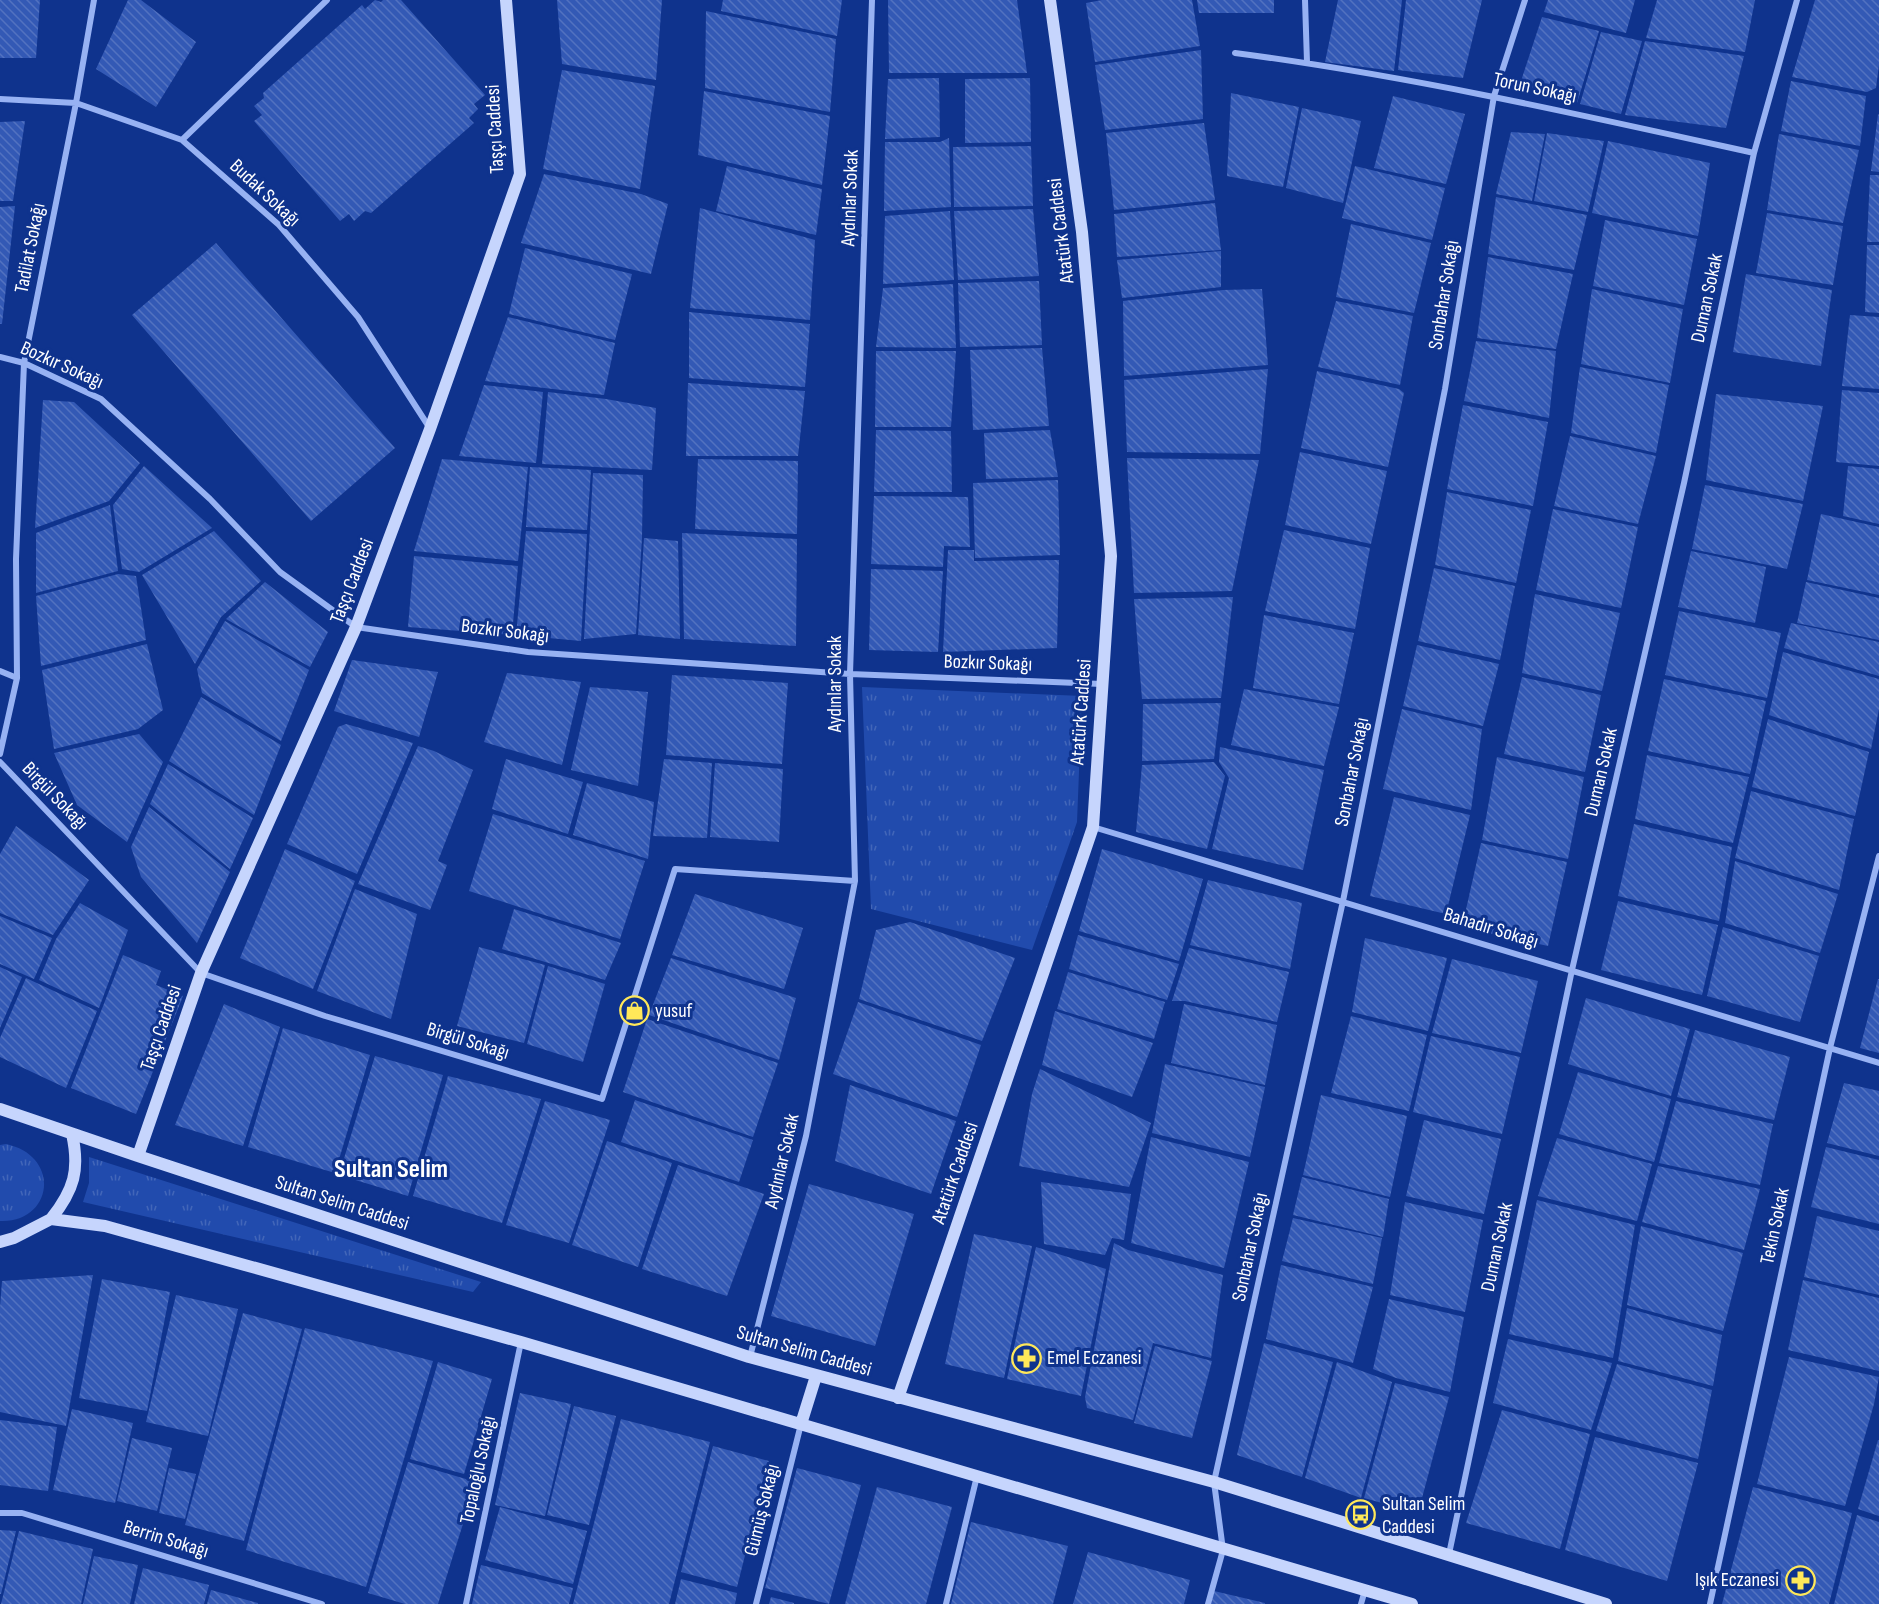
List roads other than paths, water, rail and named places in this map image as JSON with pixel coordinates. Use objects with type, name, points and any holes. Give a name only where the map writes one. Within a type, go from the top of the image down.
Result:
[{"type":"main road","name":"Taşçı Caddesi","points":[[138,1156],[201,973],[356,627],[430,429],[520,174],[506,0]]},
{"type":"main road","name":"Atatürk Caddesi","points":[[898,1398],[1093,827],[1111,556],[1082,232],[1050,0]]},
{"type":"main road","name":"Sultan Selim Caddesi","points":[[0,1109],[749,1357],[1214,1482],[1606,1604]]},
{"type":"main road","points":[[0,1242],[14,1238],[51,1219],[65,1202],[74,1176],[77,1156],[72,1134]]},
{"type":"main road","points":[[51,1219],[105,1226],[521,1342],[1412,1604]]},
{"type":"main road","points":[[801,1424],[816,1376]]},
{"type":"street","name":"Tadilat Sokağı","points":[[0,754],[17,678],[16,559],[24,363],[76,104],[94,0]]},
{"type":"street","points":[[182,140],[327,0]]},
{"type":"street","name":"Aydınlar Sokak","points":[[749,1357],[806,1136],[855,881],[850,674],[872,0]]},
{"type":"street","points":[[1305,0],[1307,62]]},
{"type":"street","name":"Sonbahar Sokağı","points":[[1223,1550],[1214,1482],[1343,901],[1445,389],[1494,96],[1525,0]]},
{"type":"street","name":"Duman Sokak","points":[[1449,1554],[1572,970],[1684,483],[1754,153],[1797,0]]},
{"type":"street","name":"Torun Sokağı","points":[[1235,53],[1307,62],[1494,96],[1754,153]]},
{"type":"street","name":"Budak Sokağı","points":[[0,99],[76,104],[182,140],[279,225],[358,317],[430,429]]},
{"type":"street","name":"Bozkır Sokağı","points":[[0,357],[24,363],[101,399],[210,499],[280,572],[356,627],[528,652],[850,674],[1102,684]]},
{"type":"street","points":[[0,671],[17,678]]},
{"type":"street","name":"Birgül Sokağı","points":[[0,762],[201,973],[325,1016],[602,1099],[675,869],[855,881]]},
{"type":"street","name":"Bahadır Sokağı","points":[[1093,827],[1879,1063]]},
{"type":"street","name":"Tekin Sokak","points":[[1710,1604],[1830,1048],[1879,856]]},
{"type":"street","name":"Topaloğlu Sokağı","points":[[466,1604],[521,1342]]},
{"type":"street","name":"Gümüş Sokağı","points":[[756,1604],[801,1424]]},
{"type":"street","points":[[946,1604],[977,1475]]},
{"type":"street","name":"Berrin Sokağı","points":[[0,1513],[22,1513],[322,1604]]},
{"type":"street","points":[[1208,1604],[1223,1550]]},
{"type":"street","points":[[1361,1604],[1365,1590]]},
{"type":"place","name":"yusuf","points":[[634,1011]]},
{"type":"place","name":"Emel Eczanesi","points":[[1026,1358]]},
{"type":"place","name":"Sultan Selim Caddesi","points":[[1361,1515]]},
{"type":"place","name":"Işık Eczanesi","points":[[1800,1580]]},
{"type":"district","name":"Sultan Selim","points":[[391,1169]]}]
